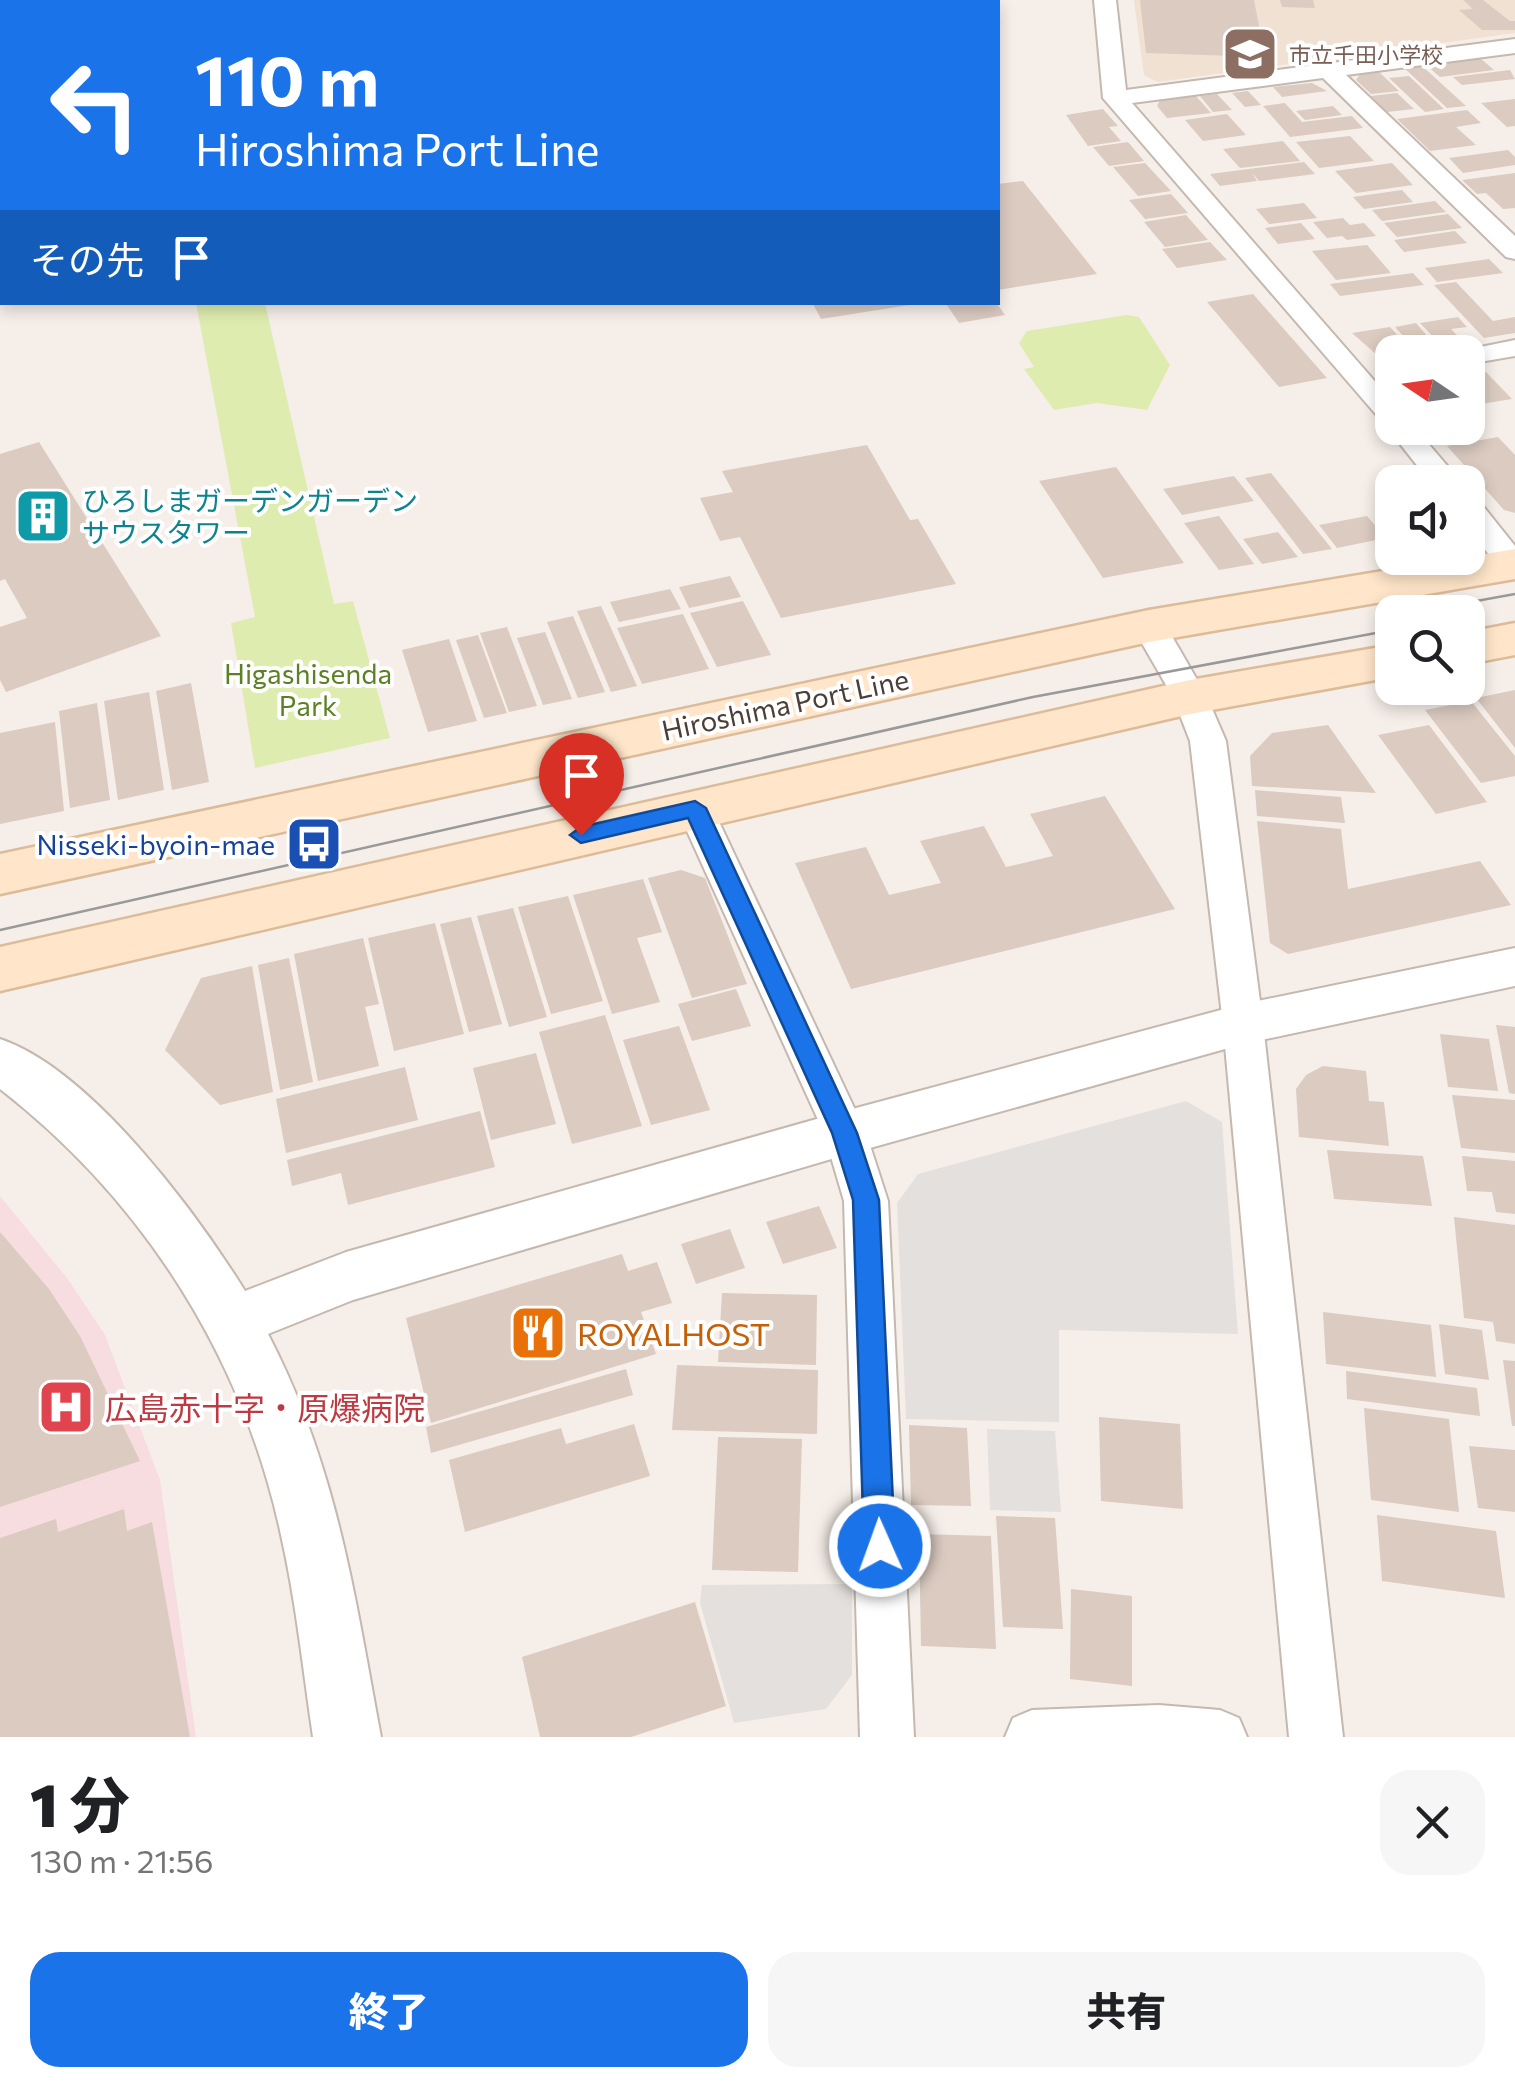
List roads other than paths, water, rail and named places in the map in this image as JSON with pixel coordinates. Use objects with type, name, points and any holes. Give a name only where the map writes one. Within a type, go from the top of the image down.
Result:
[{"type":"main road","name":"Hiroshima Port Line","points":[[0,874],[1150,626],[1514,564]]},
{"type":"main road","points":[[1485,645],[1515,639]]},
{"type":"main road","points":[[0,969],[1190,697],[1375,665]]},
{"type":"street","points":[[1106,0],[1115,98],[1375,399]]},
{"type":"street","points":[[1115,98],[1513,49]]},
{"type":"street","points":[[1328,70],[1515,251]]},
{"type":"street","points":[[1485,353],[1515,348]]},
{"type":"street","points":[[1354,374],[1375,371]]},
{"type":"street","points":[[1414,445],[1432,465]]},
{"type":"street","points":[[1485,529],[1514,564]]},
{"type":"street","points":[[1150,626],[1190,697],[1208,741],[1243,1024],[1316,1737]]},
{"type":"street","points":[[695,808],[844,1133],[866,1200],[887,1737]]},
{"type":"street","points":[[234,1320],[346,1277],[844,1133],[1243,1024],[1515,967]]},
{"type":"street","points":[[0,1060],[124,1167],[183,1239],[234,1320],[274,1407],[306,1507],[347,1737]]},
{"type":"street","points":[[1032,1737],[1159,1732],[1220,1737]]},
{"type":"tram line","points":[[1485,599],[1515,594]]},
{"type":"tram line","points":[[0,930],[1033,697],[1375,633]]},
{"type":"place","name":"市立千田小学校","points":[[1250,54]]},
{"type":"place","name":"ひろしまガーデンガーデン サウスタワー","points":[[43,516]]},
{"type":"place","name":"Nisseki-byoin-mae","points":[[314,844]]},
{"type":"place","name":"ROYALHOST","points":[[538,1333]]},
{"type":"place","name":"広島赤十字・原爆病院","points":[[66,1407]]},
{"type":"park label","name":"Higashisenda Park","points":[[308,689]]}]
